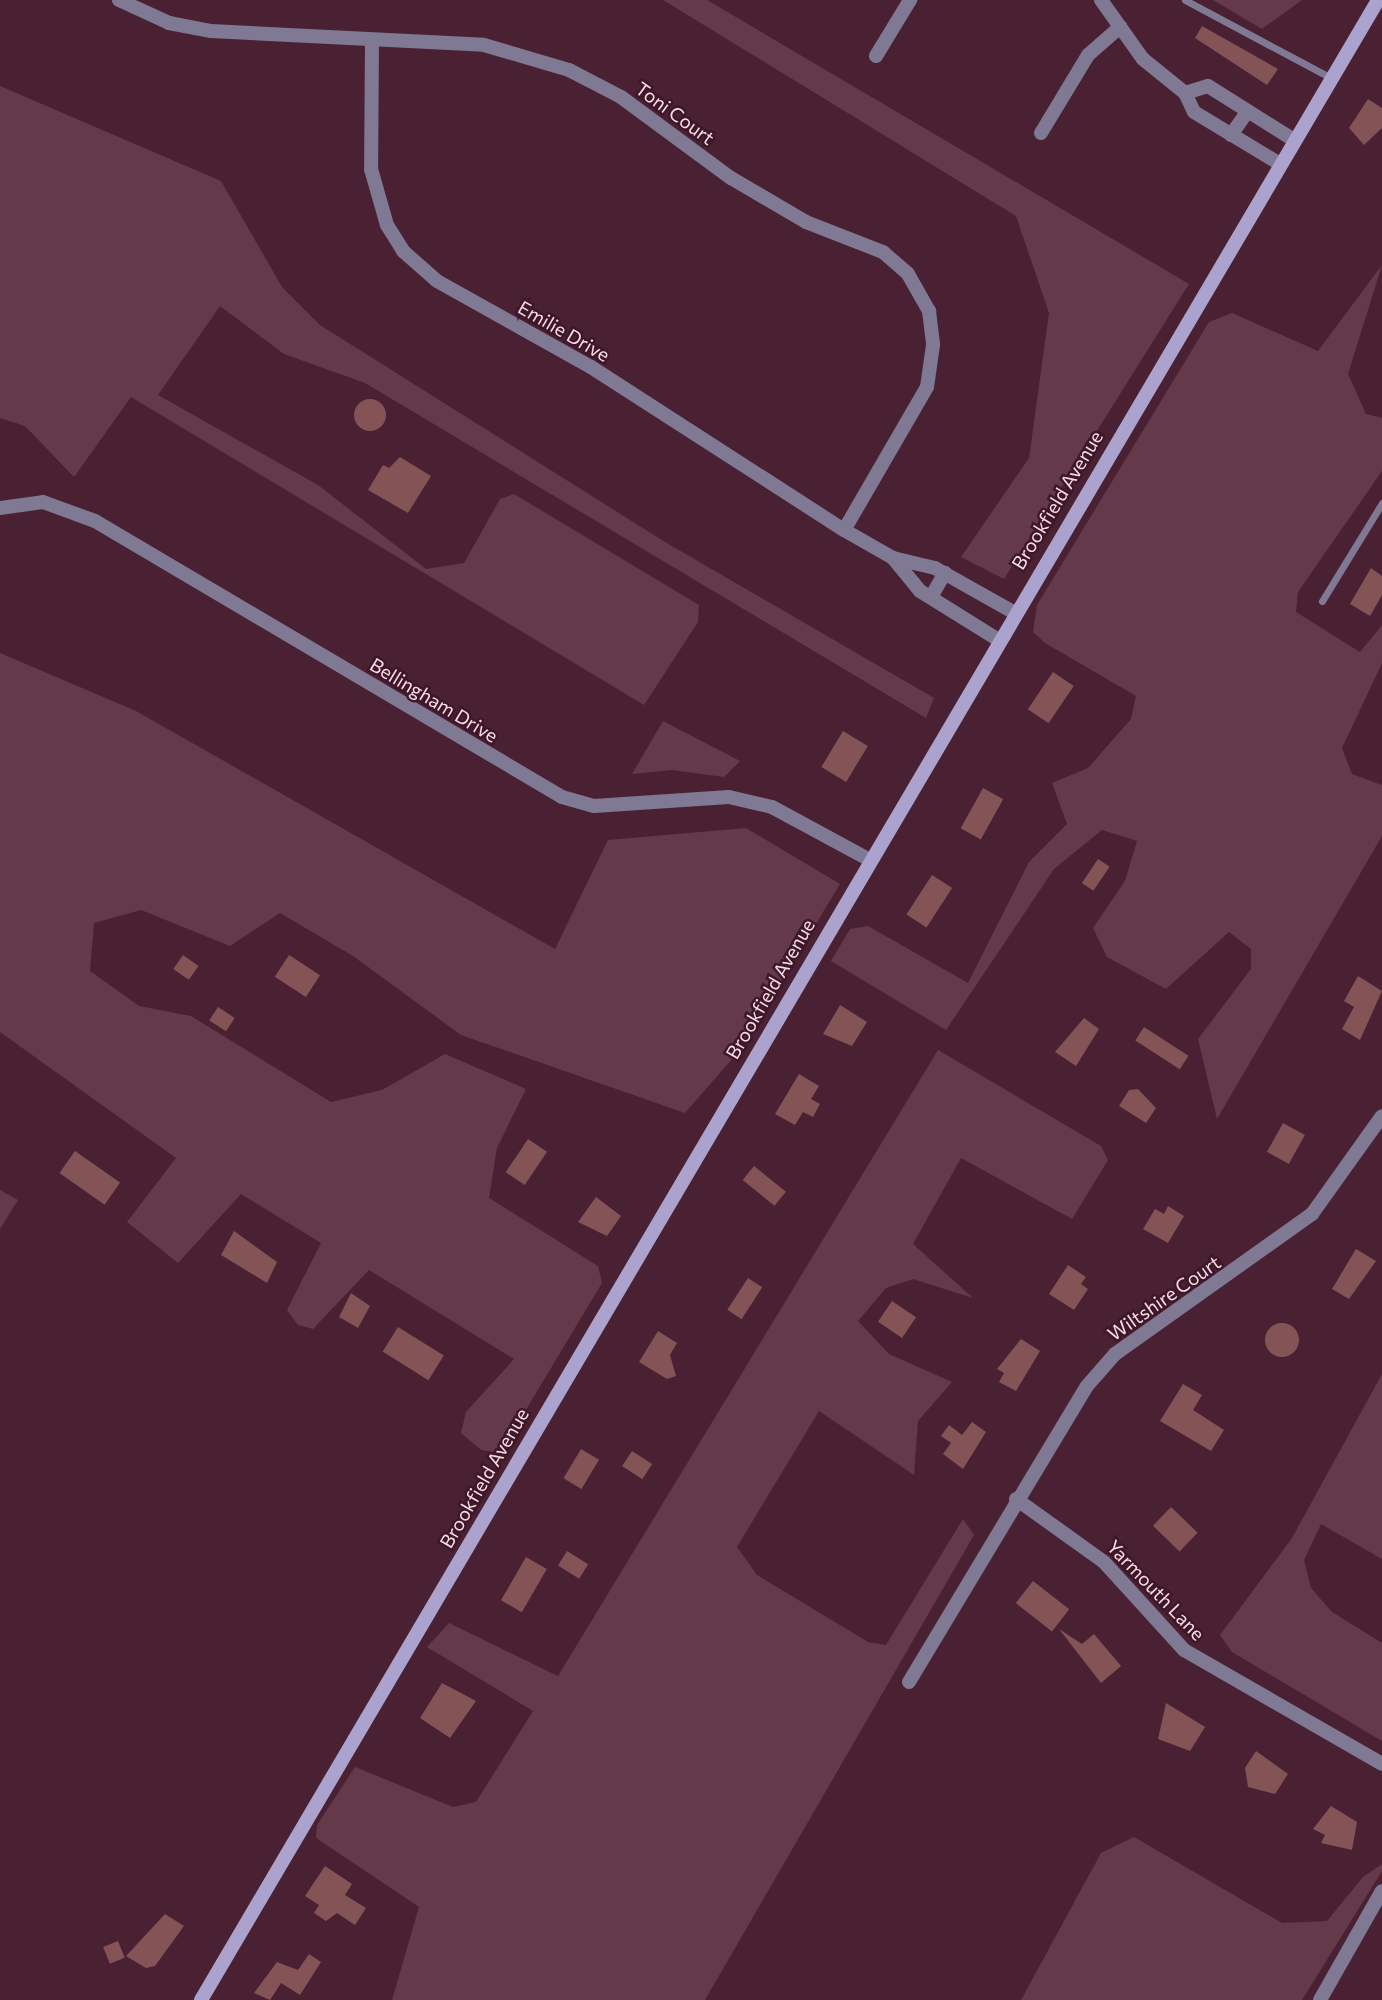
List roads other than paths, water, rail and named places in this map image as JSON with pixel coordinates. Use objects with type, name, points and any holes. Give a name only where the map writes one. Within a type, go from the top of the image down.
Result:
[{"type":"main road","name":"Brookfield Avenue","points":[[201,2000],[997,639],[1378,0]]},
{"type":"street","name":"Toni Court","points":[[119,0],[169,23],[211,32],[484,45],[569,70],[621,97],[731,178],[806,222],[883,252],[908,274],[929,311],[927,387],[844,530]]},
{"type":"street","points":[[876,56],[911,0]]},
{"type":"street","points":[[1101,0],[1143,59],[1185,93],[1194,112],[1280,164]]},
{"type":"street","points":[[1041,133],[1088,55],[1120,27]]},
{"type":"street","name":"Emilie Drive","points":[[372,40],[371,169],[387,226],[403,251],[437,281],[591,367],[844,530],[893,558],[945,573],[1013,612]]},
{"type":"street","points":[[1185,93],[1208,86],[1294,140]]},
{"type":"street","points":[[1231,135],[1248,111]]},
{"type":"street","name":"Bellingham Drive","points":[[0,508],[43,502],[96,521],[562,797],[594,806],[729,797],[772,807],[868,859]]},
{"type":"street","name":"Emilie Drive","points":[[893,558],[931,597],[997,639]]},
{"type":"street","points":[[931,597],[945,573]]},
{"type":"street","name":"Wiltshire Court","points":[[909,1682],[1060,1426],[1115,1354],[1312,1214],[1382,1115]]},
{"type":"street","name":"Yarmouth Lane","points":[[1016,1499],[1104,1562],[1184,1650],[1382,1764]]},
{"type":"street","points":[[1320,2000],[1382,1891]]},
{"type":"lane","points":[[1185,0],[1331,78]]},
{"type":"lane","points":[[1322,601],[1382,503]]}]
